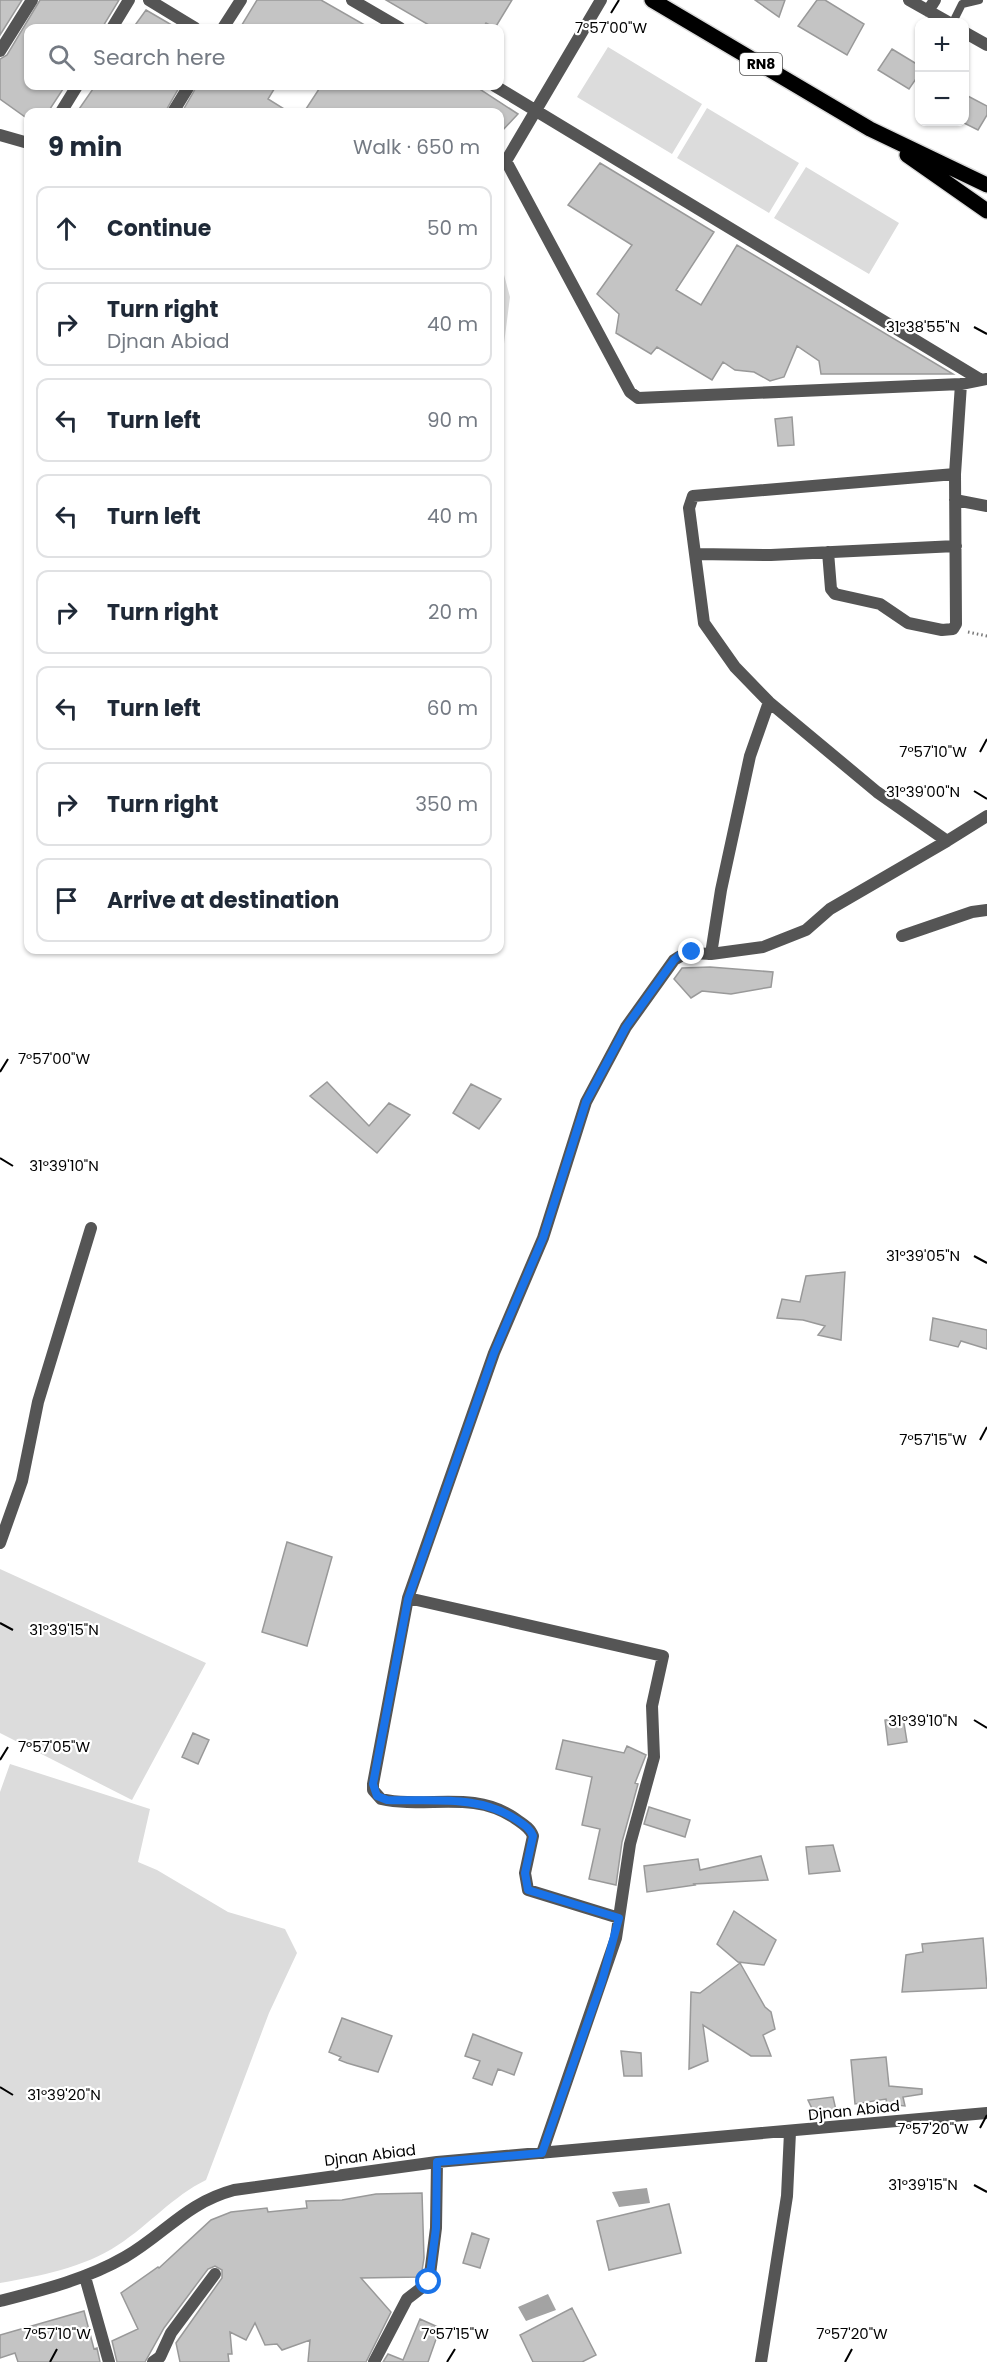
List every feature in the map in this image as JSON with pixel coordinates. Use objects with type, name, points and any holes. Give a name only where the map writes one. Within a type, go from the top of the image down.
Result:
[{"type":"main road","name":"RN8","points":[[652,0],[870,129],[987,211]]},
{"type":"main road","name":"RN8","points":[[870,129],[987,185]]},
{"type":"street","points":[[0,51],[32,0]]},
{"type":"street","points":[[114,24],[129,0]]},
{"type":"street","points":[[149,0],[188,24]]},
{"type":"street","points":[[226,24],[241,0]]},
{"type":"street","points":[[352,0],[393,24]]},
{"type":"street","points":[[504,161],[538,111],[601,0]]},
{"type":"street","points":[[909,0],[941,18]]},
{"type":"street","points":[[928,11],[935,0]]},
{"type":"street","points":[[969,35],[987,45]]},
{"type":"street","points":[[63,108],[75,90]]},
{"type":"street","points":[[175,108],[187,90]]},
{"type":"street","points":[[502,90],[984,380]]},
{"type":"street","points":[[0,135],[24,142]]},
{"type":"street","points":[[504,164],[630,392],[638,398],[646,400],[962,384],[984,380]]},
{"type":"street","points":[[828,552],[831,589],[835,594],[880,604],[908,623],[948,630],[956,624],[955,474],[962,384]]},
{"type":"street","points":[[947,841],[877,792],[769,702],[735,667],[704,623],[700,607],[696,554],[689,508],[693,496],[955,474]]},
{"type":"street","points":[[956,500],[987,506]]},
{"type":"street","points":[[696,554],[828,552],[956,546]]},
{"type":"street","points":[[711,954],[721,890],[750,756],[769,702]]},
{"type":"street","points":[[619,1918],[528,1890],[525,1873],[533,1836],[527,1826],[509,1815],[480,1803],[387,1800],[377,1796],[373,1784],[408,1599],[494,1353],[543,1238],[586,1102],[626,1027],[674,960],[681,954],[692,952],[711,954],[763,947],[806,930],[830,909],[987,816]]},
{"type":"street","points":[[902,936],[972,912],[987,910]]},
{"type":"street","points":[[0,1543],[22,1481],[38,1402],[91,1228]]},
{"type":"street","points":[[408,1599],[663,1656],[652,1706],[654,1757],[630,1844],[619,1918],[602,1981],[542,2153]]},
{"type":"street","name":"Djnan Abiad","points":[[0,2301],[85,2277],[126,2257],[192,2206],[213,2195],[274,2183],[437,2162],[987,2113]]},
{"type":"street","points":[[761,2362],[787,2196],[790,2132]]},
{"type":"street","points":[[374,2362],[407,2299],[429,2282],[436,2228],[437,2162]]},
{"type":"street","points":[[153,2362],[160,2357],[171,2333],[215,2274]]},
{"type":"street","points":[[85,2277],[109,2362]]},
{"type":"lane","points":[[955,18],[962,4],[979,0]]},
{"type":"shaded area","points":[[608,47],[702,104],[672,154],[577,97]]},
{"type":"shaded area","points":[[707,108],[799,163],[769,213],[677,158]]},
{"type":"shaded area","points":[[806,167],[899,223],[869,274],[774,218]]},
{"type":"shaded area","points":[[504,275],[510,297],[504,344]]},
{"type":"shaded area","points":[[0,1569],[206,1663],[132,1800],[0,1733]]},
{"type":"shaded area","points":[[10,1764],[150,1809],[138,1862],[157,1870],[228,1912],[285,1929],[297,1953],[269,2013],[206,2180],[183,2194],[105,2253],[61,2270],[0,2283],[0,1792]]},
{"type":"shaded area","points":[[647,2188],[650,2203],[619,2207],[612,2192]]},
{"type":"shaded area","points":[[548,2294],[556,2310],[526,2321],[518,2307]]},
{"type":"building","points":[[0,0],[22,0],[0,35]]},
{"type":"building","points":[[40,0],[119,0],[104,24],[26,24]]},
{"type":"building","points":[[257,0],[321,0],[363,24],[242,24]]},
{"type":"building","points":[[386,0],[512,0],[497,24],[427,24]]},
{"type":"building","points":[[755,0],[785,0],[779,17]]},
{"type":"building","points":[[817,0],[825,0],[864,24],[847,55],[798,26]]},
{"type":"building","points":[[146,10],[170,24],[136,24]]},
{"type":"building","points":[[24,27],[24,90],[62,90],[51,108],[24,108],[24,116],[0,99],[0,59],[7,55]]},
{"type":"building","points":[[892,49],[915,63],[915,80],[909,89],[878,70]]},
{"type":"building","points":[[92,90],[178,90],[167,108],[80,108]]},
{"type":"building","points":[[195,90],[274,90],[268,99],[283,108],[184,108]]},
{"type":"building","points":[[318,90],[481,90],[518,114],[504,129],[504,108],[307,108]]},
{"type":"building","points":[[969,97],[987,106],[987,115],[978,130],[969,126]]},
{"type":"building","points":[[600,163],[714,232],[676,290],[701,305],[737,245],[953,374],[821,374],[819,361],[797,346],[784,377],[770,381],[754,372],[735,370],[723,362],[712,380],[657,347],[651,354],[616,333],[619,314],[597,294],[632,245],[568,205]]},
{"type":"building","points":[[792,417],[794,445],[778,446],[775,419]]},
{"type":"building","points":[[710,967],[773,972],[771,987],[731,994],[702,991],[691,998],[674,979],[682,968]]},
{"type":"building","points":[[327,1082],[369,1126],[389,1103],[410,1115],[377,1153],[310,1096]]},
{"type":"building","points":[[471,1084],[501,1099],[479,1129],[453,1113]]},
{"type":"building","points":[[845,1272],[841,1340],[818,1335],[825,1326],[803,1320],[777,1318],[782,1299],[800,1302],[806,1276]]},
{"type":"building","points":[[933,1318],[987,1330],[987,1349],[961,1341],[958,1347],[930,1340]]},
{"type":"building","points":[[287,1542],[332,1557],[307,1646],[262,1632]]},
{"type":"building","points":[[903,1717],[907,1742],[888,1745],[885,1720]]},
{"type":"building","points":[[193,1733],[209,1740],[198,1764],[182,1757]]},
{"type":"building","points":[[563,1740],[624,1753],[627,1746],[646,1755],[635,1783],[638,1784],[622,1842],[616,1885],[589,1879],[600,1829],[582,1825],[592,1777],[556,1769]]},
{"type":"building","points":[[649,1807],[690,1820],[685,1837],[644,1824]]},
{"type":"building","points":[[833,1845],[840,1871],[809,1874],[806,1847]]},
{"type":"building","points":[[761,1856],[768,1880],[694,1884],[647,1892],[644,1866],[698,1859],[700,1870]]},
{"type":"building","points":[[734,1911],[776,1940],[764,1965],[738,1962],[717,1944]]},
{"type":"building","points":[[983,1938],[987,1988],[902,1992],[906,1955],[923,1952],[922,1944]]},
{"type":"building","points":[[740,1963],[765,2007],[771,2012],[775,2029],[763,2035],[771,2056],[751,2056],[703,2025],[708,2061],[689,2069],[691,1992],[700,1993]]},
{"type":"building","points":[[342,2018],[392,2036],[378,2072],[339,2060],[341,2057],[329,2052]]},
{"type":"building","points":[[473,2034],[522,2053],[514,2075],[498,2069],[492,2085],[473,2078],[480,2061],[465,2056]]},
{"type":"building","points":[[621,2051],[641,2053],[642,2076],[624,2076]]},
{"type":"building","points":[[886,2057],[889,2086],[922,2089],[922,2094],[903,2097],[905,2106],[887,2104],[886,2099],[855,2104],[851,2060]]},
{"type":"building","points":[[833,2097],[836,2110],[816,2117],[808,2100]]},
{"type":"building","points":[[422,2193],[424,2258],[421,2277],[361,2278],[391,2312],[366,2362],[308,2362],[310,2340],[282,2350],[277,2344],[265,2345],[255,2323],[246,2340],[230,2332],[232,2354],[228,2354],[229,2362],[180,2362],[176,2343],[222,2278],[222,2270],[215,2266],[208,2269],[164,2328],[145,2362],[117,2362],[112,2341],[138,2329],[121,2293],[159,2268],[211,2220],[231,2212],[267,2208],[268,2212],[307,2208],[306,2201],[342,2200],[376,2194]]},
{"type":"building","points":[[669,2204],[681,2253],[609,2270],[597,2221]]},
{"type":"building","points":[[472,2233],[489,2239],[480,2268],[463,2263]]},
{"type":"building","points":[[572,2308],[596,2355],[582,2362],[533,2362],[520,2335]]},
{"type":"building","points":[[84,2311],[94,2349],[97,2348],[100,2362],[18,2362],[15,2353],[0,2358],[0,2335]]},
{"type":"building","points":[[420,2319],[440,2328],[428,2362],[383,2362],[388,2354],[403,2360]]},
{"type":"route","points":[[429,2282],[430,2259],[436,2228],[437,2162],[542,2153],[602,1981],[616,1938],[619,1918],[528,1890],[525,1873],[533,1836],[527,1826],[496,1808],[465,1801],[387,1800],[381,1799],[373,1790],[408,1599],[494,1353],[543,1238],[586,1102],[626,1027],[674,960],[681,954],[692,952]]}]
